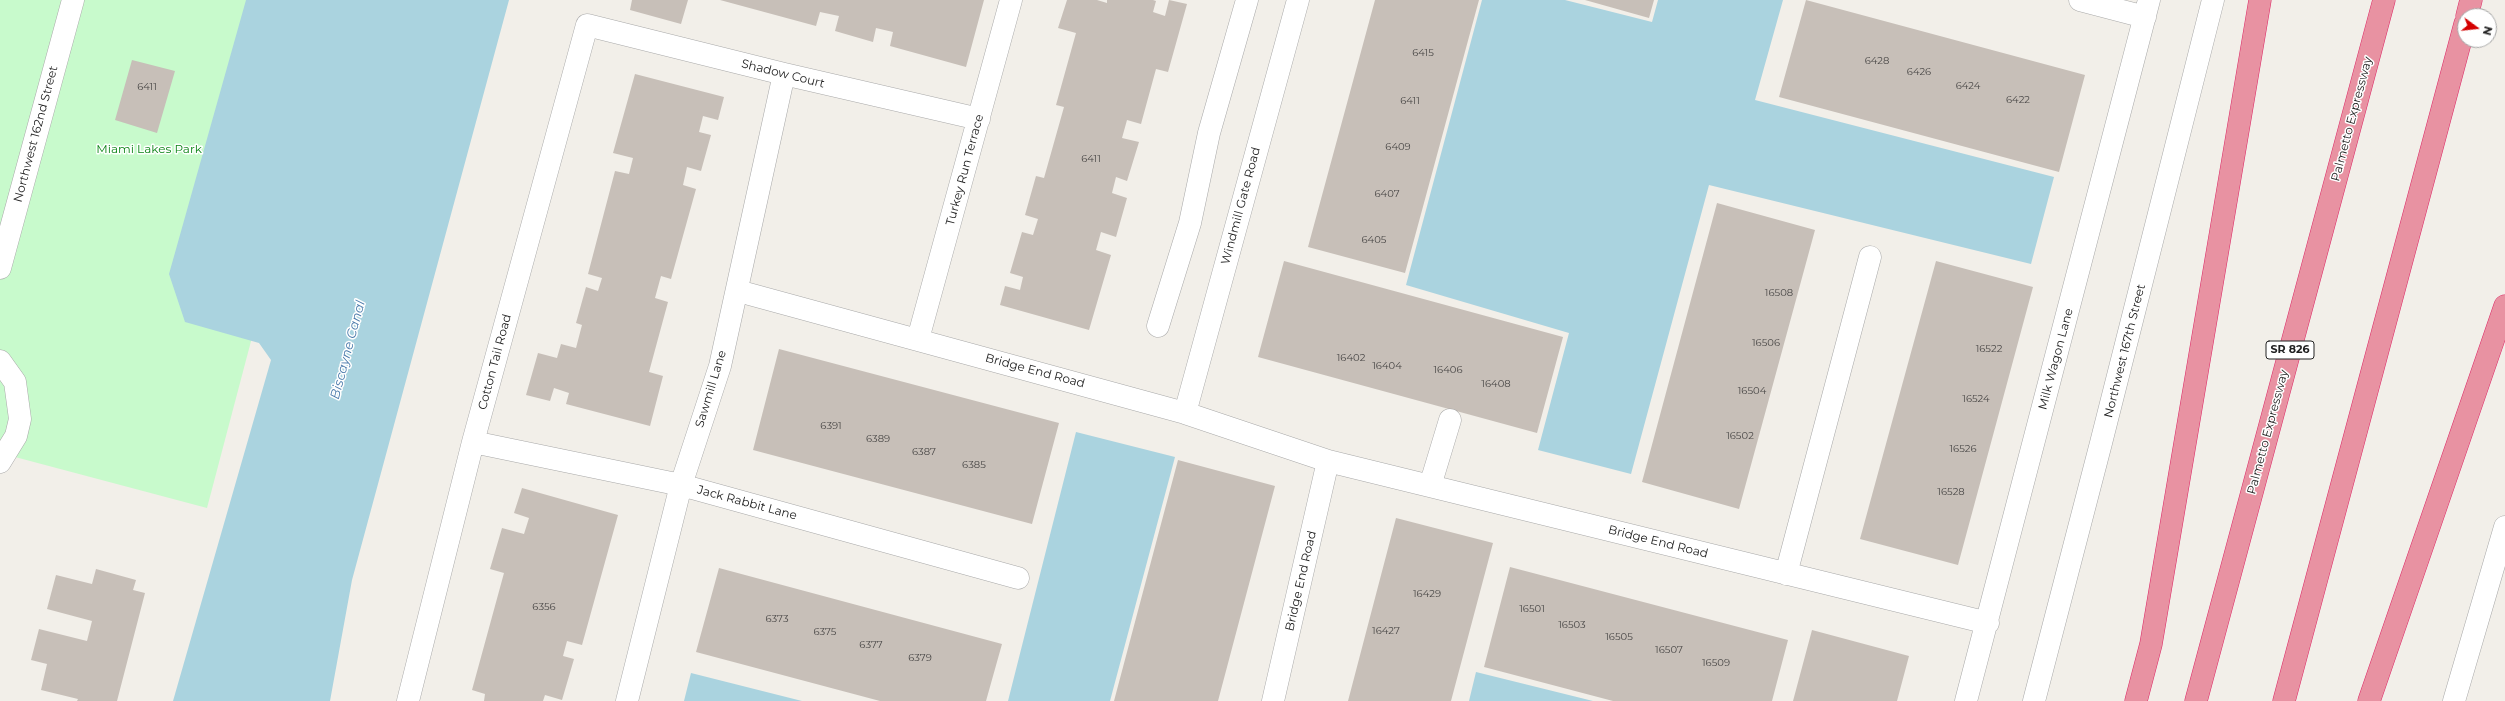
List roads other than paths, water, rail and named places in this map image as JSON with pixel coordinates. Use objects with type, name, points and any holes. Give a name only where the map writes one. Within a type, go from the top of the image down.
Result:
[{"type":"highway","points":[[2136,701],[2151,644],[2260,0]]},
{"type":"highway","name":"Palmetto Expressway","points":[[2196,701],[2384,0]]},
{"type":"highway","points":[[2284,701],[2459,48]]},
{"type":"highway","points":[[2369,701],[2505,306]]},
{"type":"street","name":"Northwest 162nd Street","points":[[0,268],[73,0]]},
{"type":"street","name":"Turkey Run Terrace","points":[[918,339],[1011,0]]},
{"type":"street","points":[[1158,326],[1190,223],[1209,133],[1248,0]]},
{"type":"street","name":"Windmill Gate Road","points":[[1185,413],[1298,0]]},
{"type":"street","name":"Milk Wagon Lane","points":[[1966,701],[1988,623],[2147,8],[2080,0]]},
{"type":"street","name":"Northwest 167th Street","points":[[2034,701],[2102,444],[2213,0]]},
{"type":"street","name":"Shadow Court","points":[[587,25],[784,74],[979,119]]},
{"type":"street","name":"Cotton Tail Road","points":[[408,701],[473,442],[587,25]]},
{"type":"street","name":"Sawmill Lane","points":[[627,701],[681,485],[720,366],[738,291],[784,74]]},
{"type":"street","points":[[1786,574],[1870,257]]},
{"type":"street","name":"Bridge End Road","points":[[738,291],[1185,413],[1328,461],[1988,623]]},
{"type":"street","points":[[0,361],[15,382],[20,419],[16,436],[0,462]]},
{"type":"street","points":[[1430,486],[1450,420]]},
{"type":"street","name":"Jack Rabbit Lane","points":[[473,442],[681,485],[1018,578]]},
{"type":"street","name":"Bridge End Road","points":[[1273,701],[1328,461]]},
{"type":"street","points":[[2454,701],[2505,527]]},
{"type":"water","name":"Biscayne Canal","points":[[246,0],[509,0],[352,580],[330,701],[173,701],[271,360],[259,343],[185,322],[169,274]]},
{"type":"water","points":[[1482,0],[1565,0],[1652,22],[1658,0],[1783,0],[1755,100],[2054,177],[2031,264],[1709,185],[1631,474],[1538,450],[1569,333],[1406,285]]},
{"type":"water","points":[[1076,432],[1175,457],[1110,701],[1008,701]]},
{"type":"water","points":[[1476,672],[1593,701],[1469,701]]},
{"type":"water","points":[[691,673],[802,701],[684,701]]},
{"type":"park label","name":"Miami Lakes Park","points":[[149,149]]}]
